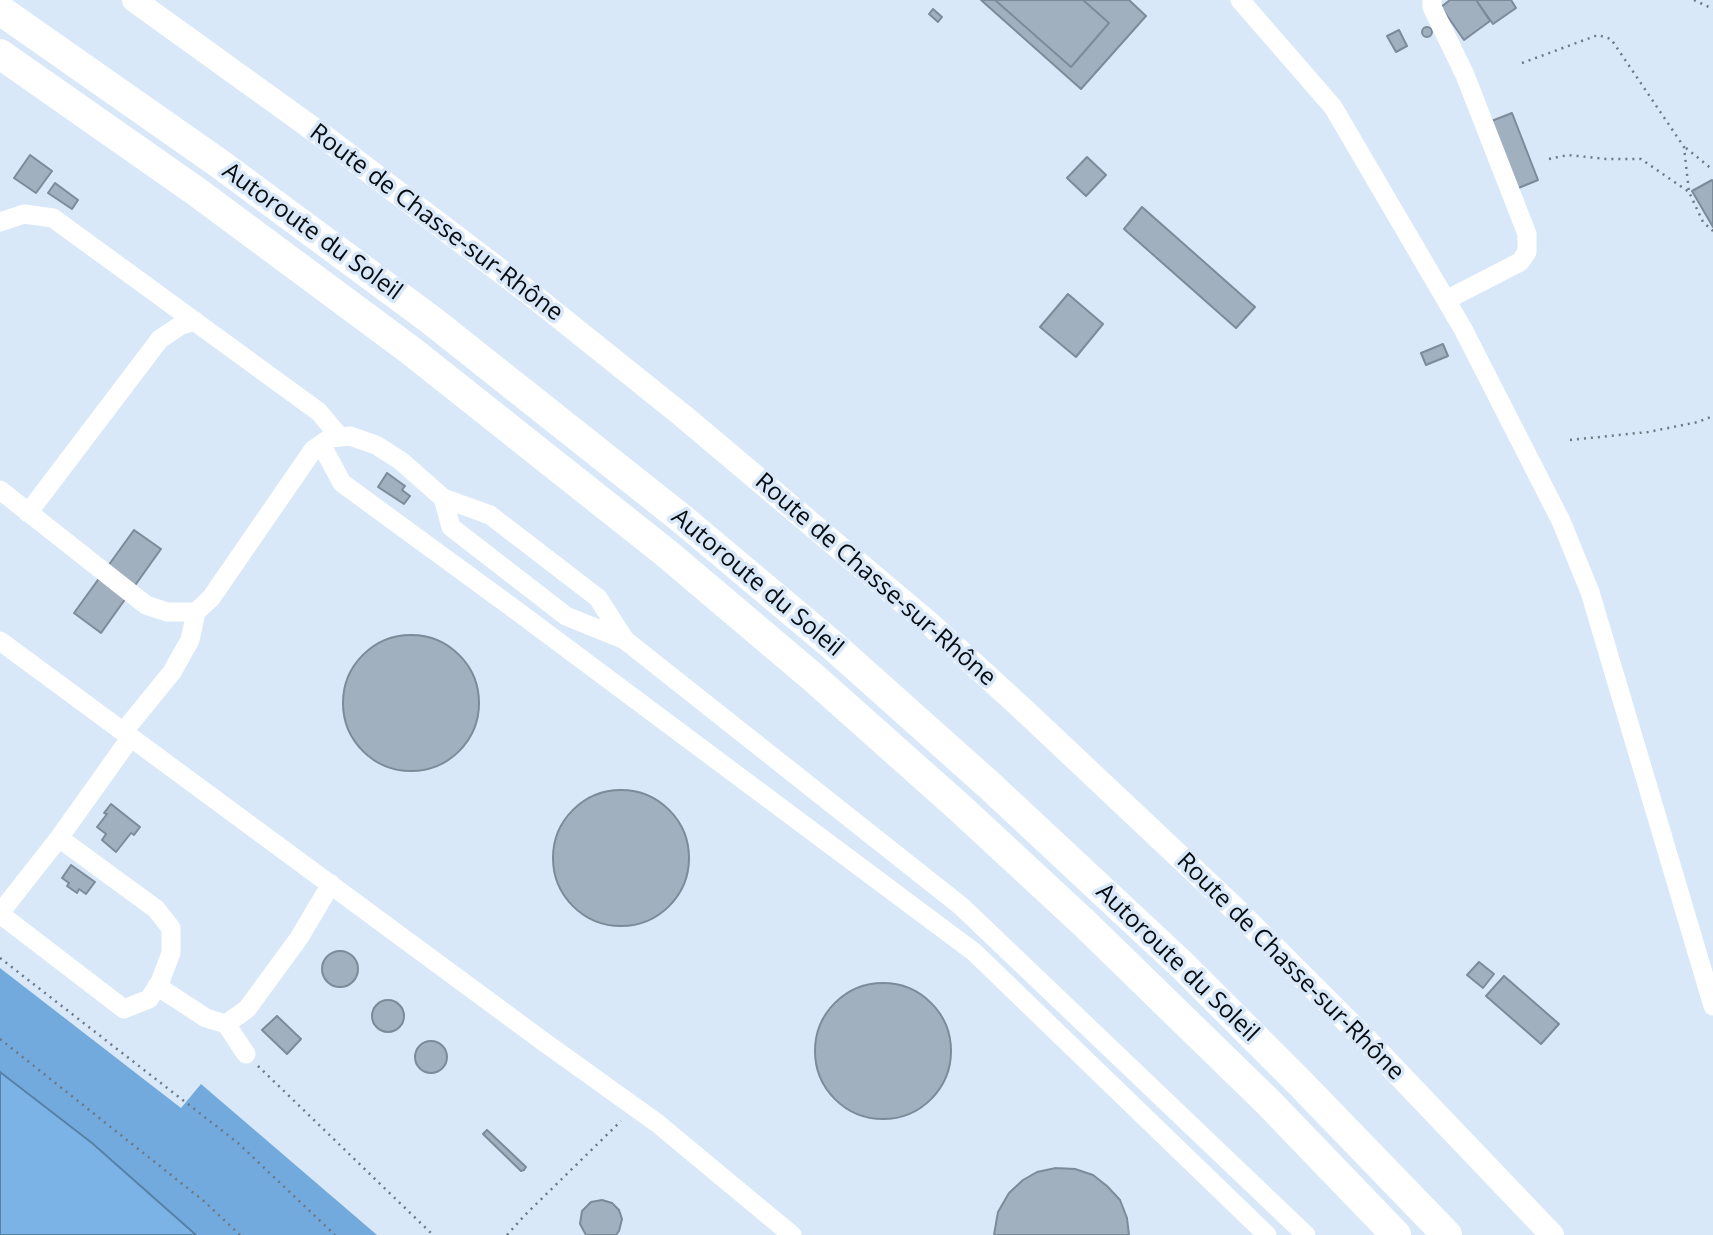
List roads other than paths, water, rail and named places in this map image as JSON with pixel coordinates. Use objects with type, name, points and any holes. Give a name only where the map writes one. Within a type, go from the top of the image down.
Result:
[{"type":"highway","name":"Autoroute du Soleil","points":[[0,10],[220,164],[430,320],[650,493],[831,644],[1009,803],[1183,966],[1447,1235]]},
{"type":"highway","name":"Autoroute du Soleil","points":[[0,54],[197,192],[410,350],[656,545],[815,679],[1083,922],[1221,1056],[1396,1235]]},
{"type":"main road","name":"Route de Chasse-sur-Rhône","points":[[134,0],[327,139],[532,295],[682,416],[931,625],[1236,910],[1552,1235]]},
{"type":"street","points":[[1240,0],[1333,107],[1446,300],[1562,521],[1590,592],[1713,1006]]},
{"type":"street","points":[[1432,0],[1432,7],[1465,75],[1527,234],[1527,252],[1520,262],[1446,300]]},
{"type":"street","points":[[0,222],[24,214],[53,218],[319,412],[340,437]]},
{"type":"street","points":[[28,513],[160,339],[181,325],[195,321]]},
{"type":"street","points":[[59,838],[156,909],[171,928],[171,953],[149,999],[124,1009],[0,914],[59,838],[127,734],[172,672],[190,640],[196,612],[211,598],[313,450],[330,438],[350,436],[376,444],[401,461],[443,498],[490,515],[598,598],[625,640]]},
{"type":"street","points":[[321,444],[342,483],[974,952],[1267,1235]]},
{"type":"street","points":[[0,490],[146,605],[167,612],[196,612]]},
{"type":"street","points":[[443,498],[451,527],[566,615],[625,640],[961,906],[1306,1235]]},
{"type":"street","points":[[0,641],[657,1123],[792,1235]]},
{"type":"street","points":[[226,1024],[247,1009],[299,938],[331,884]]},
{"type":"street","points":[[157,986],[206,1018],[226,1024],[246,1054]]}]
